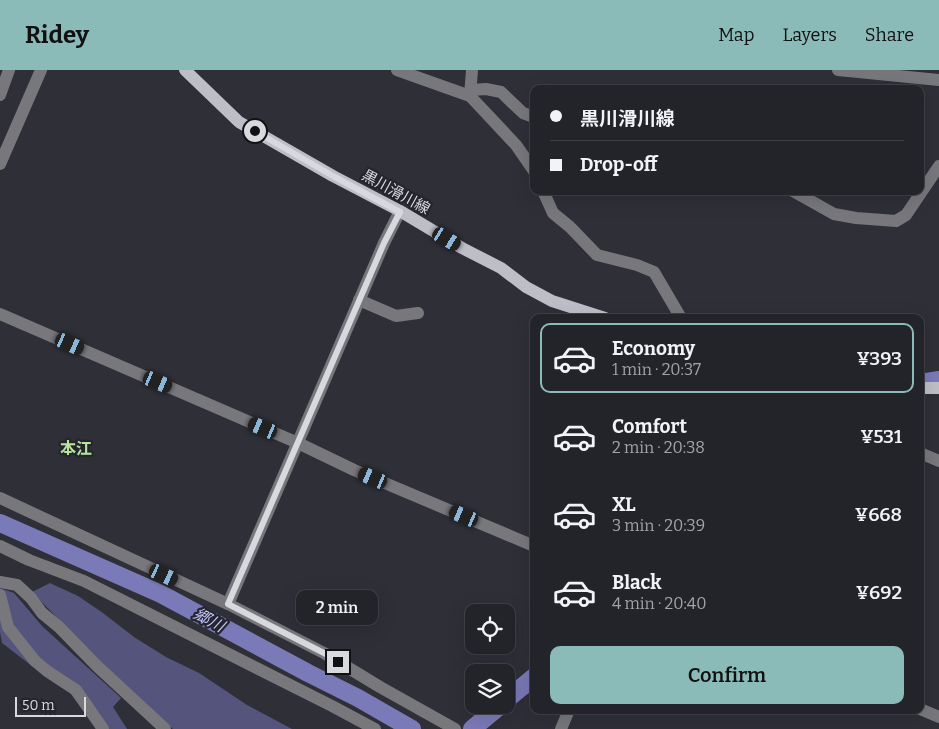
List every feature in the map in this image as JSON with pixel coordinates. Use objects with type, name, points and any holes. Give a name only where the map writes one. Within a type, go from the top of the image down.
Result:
[{"type":"main road","name":"黒川滑川線","points":[[185,70],[239,122],[462,248],[501,268],[526,287],[552,302],[585,314]]},
{"type":"main road","points":[[924,388],[939,388]]},
{"type":"street","points":[[0,95],[9,70]]},
{"type":"street","points":[[0,164],[41,70]]},
{"type":"street","points":[[397,70],[471,93],[516,145],[530,165]]},
{"type":"street","points":[[471,93],[472,70]]},
{"type":"street","points":[[838,70],[939,80]]},
{"type":"street","points":[[471,93],[486,89],[501,92],[523,113],[530,115]]},
{"type":"street","points":[[924,188],[939,166]]},
{"type":"street","points":[[545,195],[553,213],[597,255],[637,264],[654,272],[679,314]]},
{"type":"street","points":[[800,195],[834,214],[856,218],[896,221],[906,215],[919,195]]},
{"type":"street","points":[[228,604],[384,243],[400,212]]},
{"type":"street","points":[[359,300],[396,316],[418,314]]},
{"type":"street","points":[[0,314],[298,443],[354,470],[530,544]]},
{"type":"street","points":[[924,455],[939,461]]},
{"type":"street","points":[[0,498],[228,604],[324,653],[455,729]]},
{"type":"street","points":[[0,546],[29,560],[84,581],[375,729]]},
{"type":"street","points":[[0,582],[16,585],[31,598],[42,613],[165,729]]},
{"type":"street","points":[[0,595],[8,627],[35,662],[76,690],[103,729]]},
{"type":"street","points":[[924,711],[939,717]]},
{"type":"street","points":[[561,729],[568,714]]},
{"type":"shaded area","points":[[50,583],[78,596],[134,637],[166,657],[199,673],[247,705],[292,729],[173,729],[121,683],[32,592]]},
{"type":"shaded area","points":[[0,588],[14,593],[42,626],[121,698],[113,707],[127,729],[97,729],[70,693],[2,643],[0,632]]},
{"type":"waterway","points":[[924,382],[939,380]]},
{"type":"waterway","name":"郷川","points":[[0,523],[161,594],[358,698],[412,729]]},
{"type":"waterway","points":[[515,693],[530,680]]},
{"type":"waterway","points":[[472,729],[490,714]]},
{"type":"district","name":"本江","points":[[76,448]]},
{"type":"route","points":[[255,131],[400,212],[384,243],[228,604],[338,662]]}]
